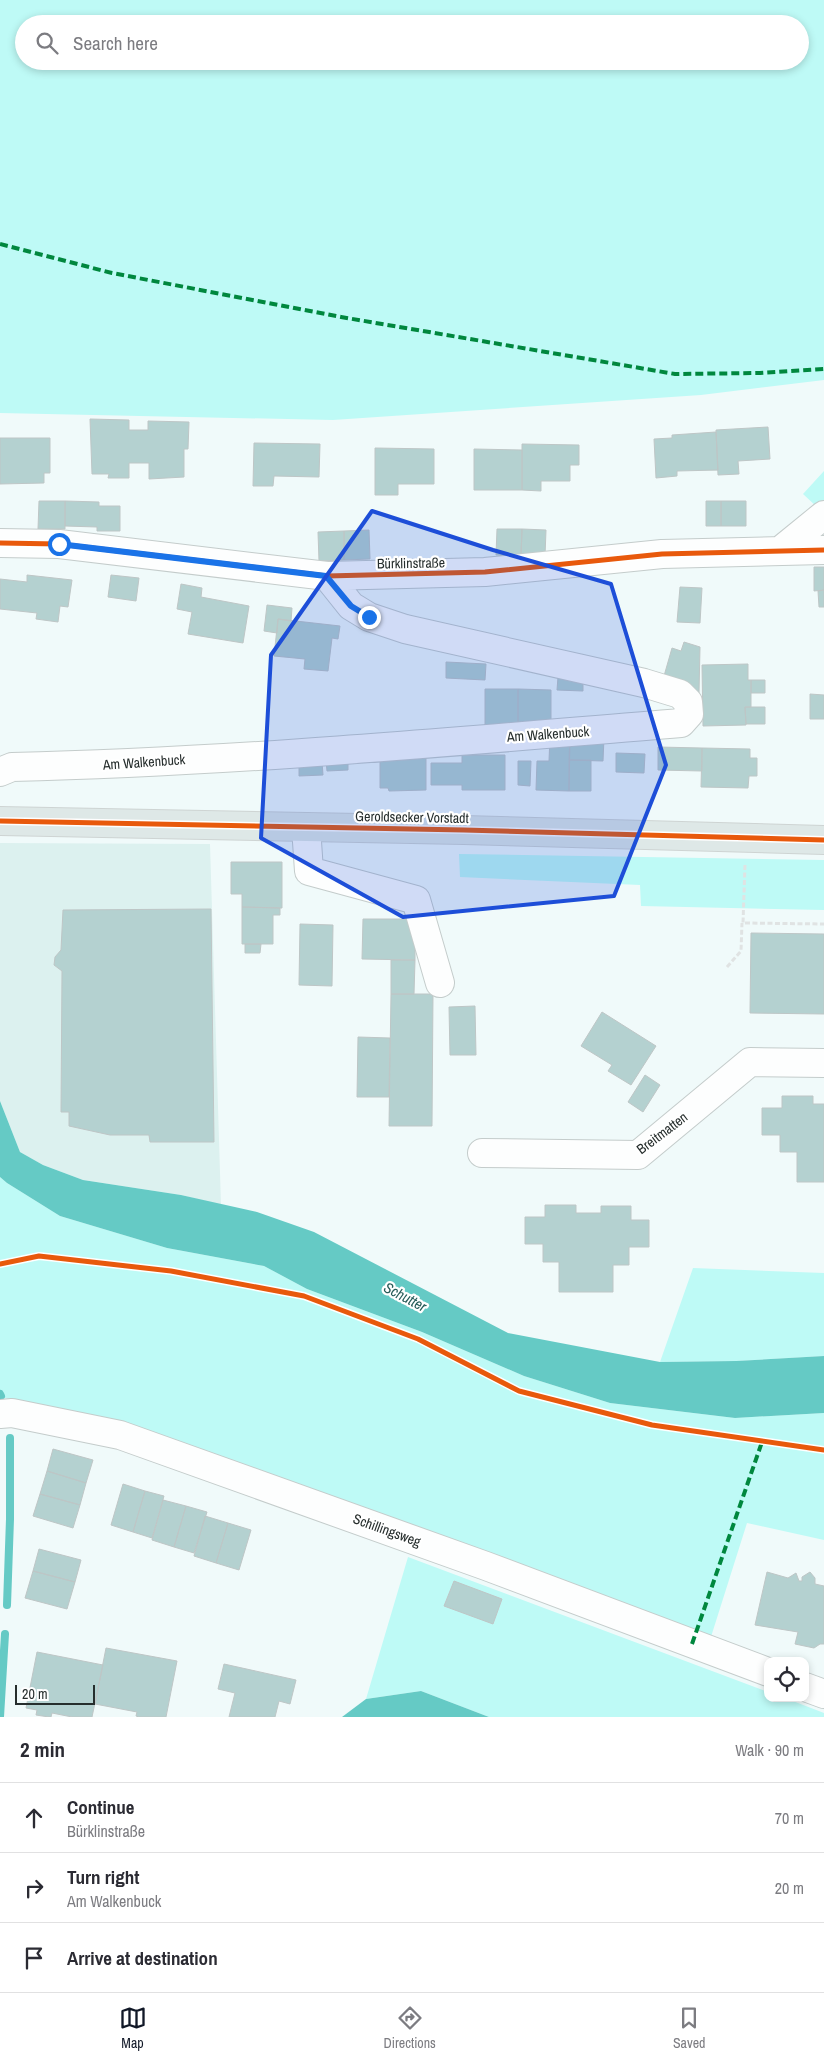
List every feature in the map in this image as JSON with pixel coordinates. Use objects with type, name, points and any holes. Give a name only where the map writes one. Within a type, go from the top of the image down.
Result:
[{"type":"main road","name":"Geroldsecker Vorstadt","points":[[0,821],[824,840]]},
{"type":"street","points":[[781,550],[824,515]]},
{"type":"street","name":"Bürklinstraße","points":[[0,543],[59,544],[326,576],[485,572],[662,554],[824,550]]},
{"type":"street","name":"Am Walkenbuck","points":[[0,772],[12,767],[90,766],[378,747],[681,723],[689,714],[688,702],[680,694],[644,683],[405,629],[369,617],[351,606],[326,576]]},
{"type":"street","points":[[306,827],[309,871],[416,900],[440,983]]},
{"type":"street","name":"Breitmatten","points":[[482,1153],[638,1155],[750,1062],[824,1063]]},
{"type":"street","name":"Schillingsweg","points":[[0,1414],[12,1413],[120,1435],[495,1570],[764,1671]]},
{"type":"street","points":[[809,1688],[824,1694]]},
{"type":"path","points":[[727,967],[741,951],[746,837]]},
{"type":"path","points":[[742,923],[824,924]]},
{"type":"highlighted area","points":[[372,511],[493,550],[611,584],[666,765],[614,896],[403,917],[261,838],[271,655]]},
{"type":"shaded area","points":[[0,0],[824,0],[824,380],[701,395],[333,420],[0,413]]},
{"type":"shaded area","points":[[824,471],[824,500],[817,507],[803,494]]},
{"type":"shaded area","points":[[0,843],[210,844],[221,1205],[181,1195],[83,1180],[43,1165],[20,1152],[0,1101]]},
{"type":"shaded area","points":[[459,854],[824,860],[824,910],[641,906],[640,885],[460,877]]},
{"type":"shaded area","points":[[0,1177],[60,1216],[167,1248],[264,1266],[307,1289],[422,1332],[524,1376],[610,1403],[735,1418],[824,1413],[824,1540],[747,1523],[710,1640],[127,1426],[0,1397]]},
{"type":"shaded area","points":[[693,1268],[824,1273],[824,1356],[736,1361],[660,1362]]},
{"type":"shaded area","points":[[408,1557],[764,1690],[764,1702],[795,1702],[824,1713],[824,1717],[489,1717],[421,1691],[366,1699]]},
{"type":"water","name":"Schutter","points":[[0,1101],[20,1152],[43,1165],[83,1180],[181,1195],[257,1212],[314,1232],[508,1333],[660,1362],[736,1361],[824,1356],[824,1413],[735,1418],[610,1403],[524,1376],[422,1332],[307,1289],[264,1266],[167,1248],[60,1216],[0,1177]]},
{"type":"water","points":[[421,1691],[489,1717],[342,1717],[366,1699]]},
{"type":"building","points":[[90,419],[129,420],[129,430],[148,430],[148,421],[189,422],[188,449],[184,449],[184,477],[149,479],[149,463],[129,463],[129,478],[108,478],[109,474],[92,474]]},
{"type":"building","points":[[768,427],[770,459],[738,461],[739,474],[718,475],[716,430]]},
{"type":"building","points":[[716,432],[718,470],[677,471],[677,476],[656,478],[654,439],[672,438],[672,435]]},
{"type":"building","points":[[0,438],[50,438],[50,473],[44,473],[44,483],[0,484]]},
{"type":"building","points":[[254,443],[320,444],[319,477],[274,476],[273,486],[253,486]]},
{"type":"building","points":[[522,444],[579,445],[579,465],[570,465],[570,481],[541,481],[541,491],[522,490]]},
{"type":"building","points":[[375,448],[434,449],[434,484],[398,484],[398,495],[375,495]]},
{"type":"building","points":[[474,449],[522,450],[522,490],[474,490]]},
{"type":"building","points":[[39,501],[65,501],[65,529],[38,529]]},
{"type":"building","points":[[65,501],[99,502],[99,506],[120,506],[120,531],[97,531],[97,527],[65,526]]},
{"type":"building","points":[[706,501],[721,501],[721,526],[706,526]]},
{"type":"building","points":[[721,501],[746,501],[746,526],[721,526]]},
{"type":"building","points":[[497,529],[522,529],[521,556],[496,555]]},
{"type":"building","points":[[522,529],[546,530],[545,556],[521,556]]},
{"type":"building","points":[[369,530],[370,559],[344,560],[344,531]]},
{"type":"building","points":[[344,531],[344,560],[319,561],[318,532]]},
{"type":"building","points":[[814,567],[824,567],[824,590],[814,591]]},
{"type":"building","points":[[27,575],[72,580],[68,607],[60,606],[58,622],[36,619],[37,613],[0,609],[0,579],[27,582]]},
{"type":"building","points":[[111,575],[139,578],[136,601],[108,597]]},
{"type":"building","points":[[181,584],[202,588],[201,597],[249,606],[243,643],[188,634],[192,612],[177,609]]},
{"type":"building","points":[[680,587],[702,588],[700,623],[677,622]]},
{"type":"building","points":[[824,590],[824,607],[819,607],[818,591]]},
{"type":"building","points":[[267,605],[292,608],[291,621],[278,619],[277,633],[264,631]]},
{"type":"building","points":[[278,619],[340,626],[338,639],[332,638],[328,671],[304,669],[305,659],[274,656]]},
{"type":"building","points":[[684,642],[700,647],[699,693],[662,683],[672,648],[681,651]]},
{"type":"building","points":[[446,662],[486,664],[485,680],[446,678]]},
{"type":"building","points":[[748,664],[748,680],[751,680],[751,707],[745,707],[746,725],[703,726],[702,665]]},
{"type":"building","points":[[558,677],[583,678],[583,691],[557,690]]},
{"type":"building","points":[[751,680],[765,680],[765,693],[751,693]]},
{"type":"building","points":[[485,689],[518,689],[518,725],[485,725]]},
{"type":"building","points":[[518,689],[551,690],[551,725],[518,725]]},
{"type":"building","points":[[810,694],[824,695],[824,719],[810,719]]},
{"type":"building","points":[[745,707],[765,707],[765,724],[746,724]]},
{"type":"building","points":[[550,737],[570,737],[569,791],[536,790],[537,761],[549,761]]},
{"type":"building","points":[[570,737],[604,737],[603,761],[569,760]]},
{"type":"building","points":[[658,747],[702,748],[702,771],[658,770]]},
{"type":"building","points":[[702,748],[750,749],[750,758],[757,758],[757,776],[749,776],[748,788],[701,787]]},
{"type":"building","points":[[426,753],[426,790],[389,791],[388,788],[380,788],[380,754]]},
{"type":"building","points":[[616,753],[645,754],[644,773],[616,772]]},
{"type":"building","points":[[462,755],[505,755],[505,790],[462,790],[462,785],[431,785],[431,763],[462,763]]},
{"type":"building","points":[[348,760],[348,770],[327,771],[326,761]]},
{"type":"building","points":[[569,760],[591,760],[591,791],[569,791]]},
{"type":"building","points":[[518,761],[531,761],[530,786],[518,785]]},
{"type":"building","points":[[322,762],[323,775],[299,776],[299,763]]},
{"type":"building","points":[[231,862],[282,862],[282,908],[242,907],[242,894],[231,894]]},
{"type":"building","points":[[242,907],[280,908],[280,915],[273,915],[273,944],[242,944]]},
{"type":"building","points":[[211,909],[214,1142],[150,1142],[149,1135],[110,1135],[69,1126],[69,1112],[61,1112],[62,971],[54,965],[55,957],[61,950],[63,910]]},
{"type":"building","points":[[363,919],[415,919],[415,960],[362,959]]},
{"type":"building","points":[[300,924],[333,925],[332,986],[299,985]]},
{"type":"building","points":[[751,933],[824,934],[824,1014],[750,1013]]},
{"type":"building","points":[[245,944],[261,944],[260,953],[245,953]]},
{"type":"building","points":[[391,960],[415,960],[414,994],[391,994]]},
{"type":"building","points":[[391,994],[433,994],[432,1126],[389,1126]]},
{"type":"building","points":[[475,1006],[476,1055],[450,1055],[449,1007]]},
{"type":"building","points":[[602,1012],[656,1046],[631,1085],[608,1071],[612,1065],[581,1046]]},
{"type":"building","points":[[358,1037],[390,1038],[389,1097],[357,1097]]},
{"type":"building","points":[[645,1075],[660,1085],[643,1112],[628,1102]]},
{"type":"building","points":[[782,1096],[813,1096],[813,1104],[824,1104],[824,1182],[797,1182],[797,1152],[780,1152],[780,1135],[762,1135],[762,1108],[782,1108]]},
{"type":"building","points":[[545,1205],[576,1205],[576,1213],[601,1213],[601,1206],[631,1206],[631,1220],[649,1220],[649,1247],[629,1247],[629,1265],[613,1265],[613,1292],[559,1292],[559,1262],[543,1262],[543,1244],[525,1244],[525,1217],[545,1217]]},
{"type":"building","points":[[53,1449],[93,1460],[86,1483],[47,1471]]},
{"type":"building","points":[[47,1471],[86,1483],[80,1505],[40,1494]]},
{"type":"building","points":[[123,1484],[145,1491],[133,1532],[111,1525]]},
{"type":"building","points":[[145,1491],[164,1496],[152,1538],[133,1532]]},
{"type":"building","points":[[40,1494],[80,1505],[73,1528],[33,1516]]},
{"type":"building","points":[[163,1500],[186,1506],[174,1547],[152,1540]]},
{"type":"building","points":[[186,1506],[207,1512],[194,1553],[174,1547]]},
{"type":"building","points":[[205,1516],[228,1523],[216,1563],[194,1556]]},
{"type":"building","points":[[228,1523],[251,1530],[239,1570],[216,1563]]},
{"type":"building","points":[[39,1549],[81,1560],[75,1582],[33,1571]]},
{"type":"building","points":[[33,1571],[75,1582],[67,1609],[25,1598]]},
{"type":"building","points":[[767,1572],[788,1578],[796,1573],[799,1581],[802,1581],[802,1577],[810,1572],[815,1578],[815,1584],[824,1586],[824,1644],[814,1648],[795,1644],[798,1632],[755,1625]]},
{"type":"building","points":[[454,1581],[502,1599],[493,1624],[444,1606]]},
{"type":"building","points":[[106,1648],[177,1661],[166,1717],[139,1717],[136,1716],[137,1712],[95,1704]]},
{"type":"building","points":[[37,1652],[103,1665],[92,1717],[72,1717],[52,1713],[51,1717],[49,1717],[36,1715],[37,1710],[26,1708]]},
{"type":"building","points":[[224,1664],[296,1680],[290,1704],[279,1701],[275,1717],[229,1717],[235,1693],[218,1689]]},
{"type":"waterway","points":[[7,1605],[10,1438]]},
{"type":"waterway","points":[[0,1717],[5,1634]]},
{"type":"marked path","points":[[0,244],[112,273],[341,317],[675,374],[760,373],[824,369]]},
{"type":"marked path","points":[[692,1644],[762,1442]]},
{"type":"cycle path","points":[[0,543],[59,544],[327,576],[485,572],[662,554],[824,550]]},
{"type":"cycle path","points":[[0,821],[464,830],[824,840]]},
{"type":"cycle path","points":[[0,1264],[39,1256],[171,1271],[304,1296],[418,1339],[519,1391],[652,1425],[824,1450]]},
{"type":"route","points":[[59,544],[326,576],[351,606],[369,617]]}]
